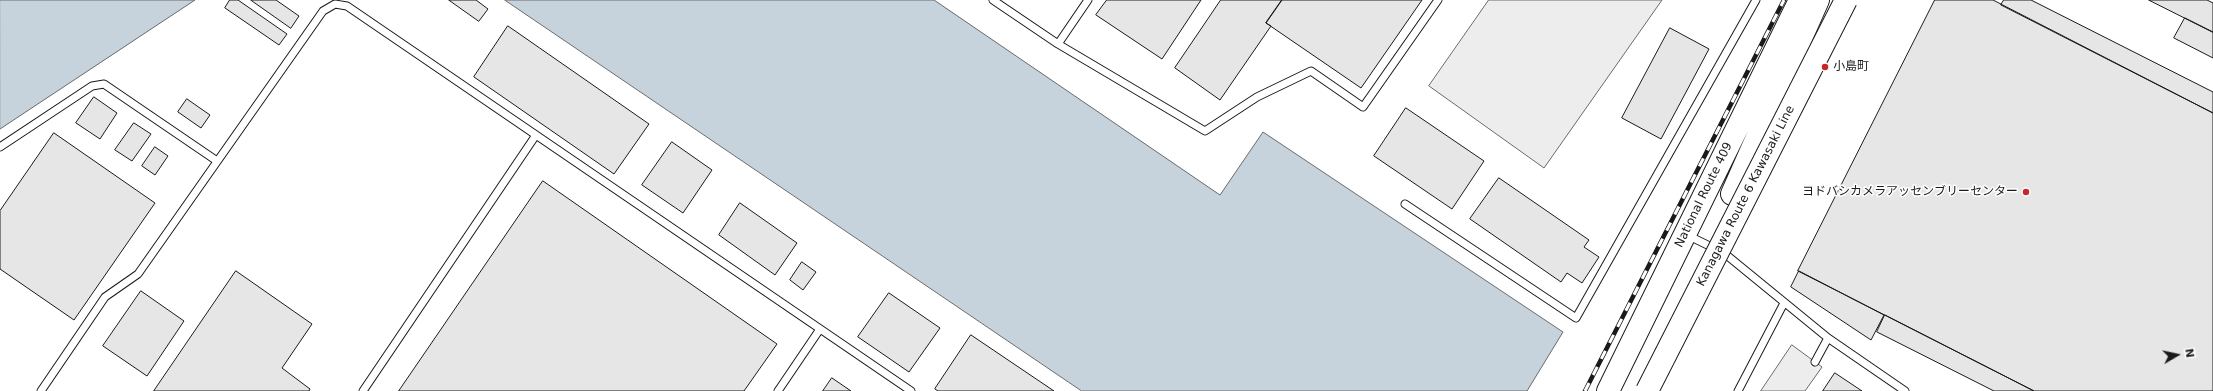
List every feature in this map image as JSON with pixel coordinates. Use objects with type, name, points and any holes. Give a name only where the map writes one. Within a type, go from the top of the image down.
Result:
[{"type":"highway","name":"National Route 409","points":[[1608,391],[1800,0]]},
{"type":"highway","points":[[1732,194],[1818,0]]},
{"type":"highway","name":"Kanagawa Route 6 Kawasaki Line","points":[[1632,391],[1830,0]]},
{"type":"highway","name":"Kanagawa Route 6 Kawasaki Line","points":[[1647,391],[1846,0]]},
{"type":"highway","points":[[1655,391],[1850,0]]},
{"type":"lane","points":[[994,0],[1058,44],[1205,131],[1256,97],[1311,71],[1363,107],[1438,0]]},
{"type":"lane","points":[[1058,44],[1088,0]]},
{"type":"lane","points":[[1405,204],[1576,318],[1756,0]]},
{"type":"lane","points":[[41,391],[105,297],[138,274],[323,11],[335,4],[346,6],[911,391]]},
{"type":"lane","points":[[0,147],[92,86],[104,84],[217,161]]},
{"type":"lane","points":[[363,391],[536,135]]},
{"type":"lane","points":[[1685,234],[1724,253],[1828,338],[1905,391]]},
{"type":"lane","points":[[1738,391],[1784,303]]},
{"type":"lane","points":[[778,391],[820,329]]},
{"type":"lane","points":[[1815,362],[1828,338]]},
{"type":"shaded area","points":[[0,0],[195,0],[0,129]]},
{"type":"shaded area","points":[[505,0],[934,0],[1220,195],[1263,132],[1563,332],[1527,391],[1082,391]]},
{"type":"shaded area","points":[[1489,0],[1662,0],[1544,168],[1429,86]]},
{"type":"shaded area","points":[[1792,345],[1822,367],[1805,391],[1761,391]]},
{"type":"building","points":[[230,0],[238,0],[287,34],[279,45],[225,8]]},
{"type":"building","points":[[251,0],[276,0],[299,16],[291,28]]},
{"type":"building","points":[[449,0],[476,0],[488,9],[479,21]]},
{"type":"building","points":[[1107,0],[1201,0],[1162,59],[1096,15]]},
{"type":"building","points":[[1221,0],[1282,0],[1266,23],[1271,26],[1220,100],[1175,68]]},
{"type":"building","points":[[1282,0],[1422,0],[1361,88],[1266,23]]},
{"type":"building","name":"ヨドバシカメラアッセンブリーセンター","points":[[1935,0],[1993,0],[2213,113],[2213,391],[2034,391],[1798,271]]},
{"type":"building","points":[[2004,0],[2031,0],[2213,92],[2213,113],[2001,5]]},
{"type":"building","points":[[2149,0],[2207,0],[2213,3],[2213,32]]},
{"type":"building","points":[[2185,18],[2213,32],[2213,58],[2174,38]]},
{"type":"building","points":[[508,26],[649,124],[614,174],[474,77]]},
{"type":"building","points":[[1670,28],[1709,49],[1661,139],[1622,118]]},
{"type":"building","points":[[94,97],[117,113],[100,139],[76,123]]},
{"type":"building","points":[[187,99],[210,115],[201,128],[178,112]]},
{"type":"building","points":[[1406,108],[1484,161],[1452,209],[1374,156]]},
{"type":"building","points":[[134,123],[151,134],[132,161],[115,150]]},
{"type":"building","points":[[54,133],[155,203],[74,320],[0,269],[0,211]]},
{"type":"building","points":[[672,142],[712,170],[683,213],[642,185]]},
{"type":"building","points":[[155,147],[168,156],[155,175],[142,166]]},
{"type":"building","points":[[1499,178],[1589,240],[1584,247],[1599,257],[1582,283],[1567,273],[1561,282],[1470,219]]},
{"type":"building","points":[[543,181],[777,344],[744,391],[399,391]]},
{"type":"building","points":[[740,203],[797,243],[775,275],[719,235]]},
{"type":"building","points":[[802,262],[816,272],[803,290],[790,280]]},
{"type":"building","points":[[236,271],[312,324],[282,368],[310,389],[309,391],[154,391]]},
{"type":"building","points":[[1799,271],[1884,315],[1871,340],[1791,287]]},
{"type":"building","points":[[141,291],[184,321],[147,376],[103,346]]},
{"type":"building","points":[[889,293],[940,328],[909,372],[858,337]]},
{"type":"building","points":[[1885,315],[2034,391],[1994,391],[1877,332]]},
{"type":"building","points":[[971,335],[1054,391],[938,391],[935,389]]},
{"type":"building","points":[[1835,373],[1862,391],[1823,391]]},
{"type":"building","points":[[832,378],[851,391],[823,391]]},
{"type":"railway","points":[[1585,391],[1784,0]]},
{"type":"place","name":"小島町","points":[[1825,67]]},
{"type":"place","name":"ヨドバシカメラアッセンブリーセンター","points":[[2026,192]]}]
